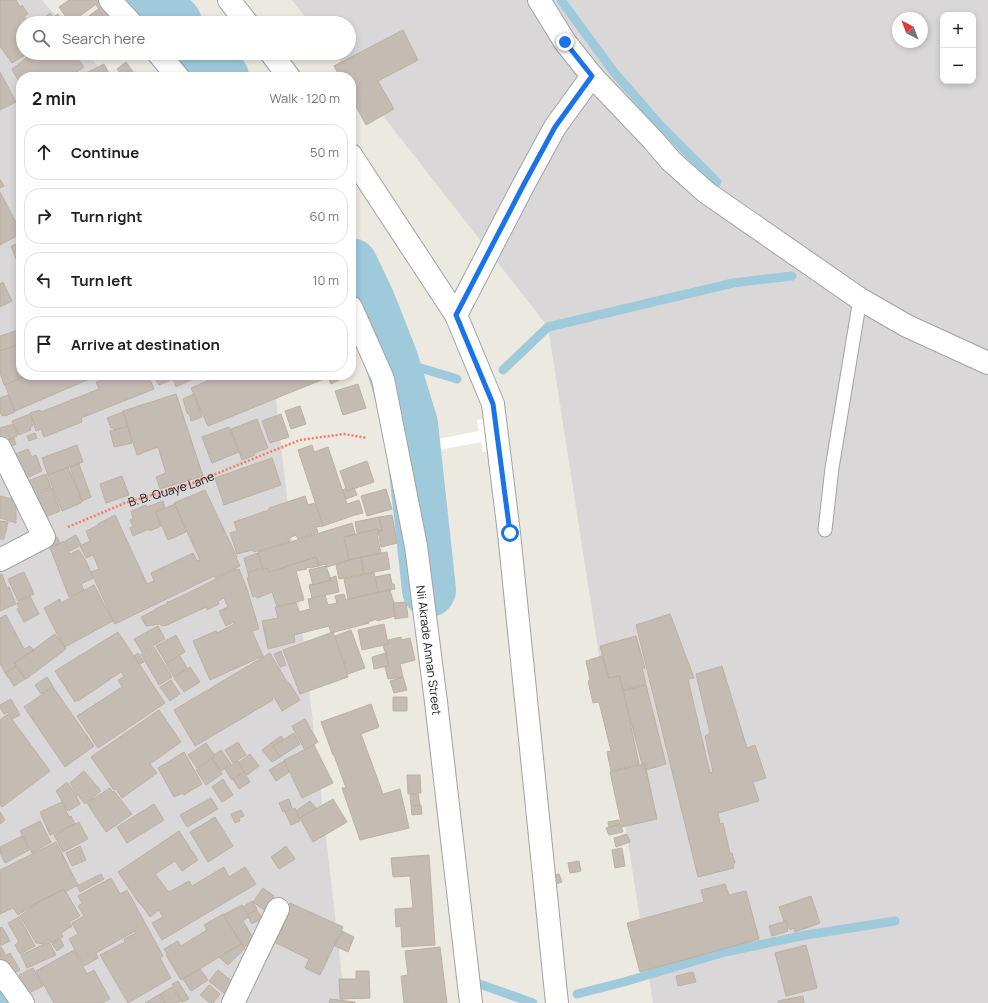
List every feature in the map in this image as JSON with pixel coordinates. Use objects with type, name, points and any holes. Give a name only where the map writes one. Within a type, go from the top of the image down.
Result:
[{"type":"street","points":[[110,0],[125,16]]},
{"type":"street","points":[[229,0],[242,16]]},
{"type":"street","points":[[539,0],[565,42],[592,76],[671,161],[707,193],[860,299],[907,326],[988,363]]},
{"type":"street","points":[[164,60],[174,72]]},
{"type":"street","points":[[276,60],[286,72]]},
{"type":"street","points":[[456,315],[555,127],[592,76]]},
{"type":"street","points":[[356,163],[456,315],[493,404],[510,533],[557,1003]]},
{"type":"street","name":"Nii Akrade Annan Street","points":[[356,317],[383,378],[416,546],[436,702],[471,1003]]},
{"type":"street","points":[[0,448],[44,537],[0,560]]},
{"type":"street","points":[[233,1003],[278,908]]},
{"type":"street","points":[[0,971],[23,1003]]},
{"type":"lane","points":[[825,530],[832,468],[860,299]]},
{"type":"path","name":"B. B. Quaye Lane","points":[[44,537],[125,503],[193,483],[300,440],[344,434],[396,443]]},
{"type":"shaded area","points":[[0,0],[42,0],[56,16],[16,16],[16,60],[93,60],[103,72],[16,72],[16,380],[274,380],[345,1003],[0,1003]]},
{"type":"shaded area","points":[[292,0],[988,0],[988,1003],[653,1003],[548,327],[356,81],[356,72],[349,72],[339,60],[356,60],[356,16],[305,16]]},
{"type":"pier","points":[[484,419],[490,451],[483,452],[481,442],[409,456],[407,445],[479,431],[477,420]]},
{"type":"building","points":[[0,0],[16,0],[20,7],[22,5],[28,14],[24,16],[16,16],[17,60],[12,63],[0,46]]},
{"type":"building","points":[[69,0],[91,0],[95,5],[80,16],[65,16],[59,7]]},
{"type":"building","points":[[92,0],[107,0],[109,2],[99,9]]},
{"type":"building","points":[[110,2],[120,16],[104,16],[99,10]]},
{"type":"building","points":[[98,9],[103,16],[89,16]]},
{"type":"building","points":[[403,30],[418,60],[378,81],[394,109],[366,125],[356,106],[356,72],[337,72],[334,66],[346,60],[356,60],[356,55]]},
{"type":"building","points":[[24,60],[78,60],[84,67],[77,72],[16,72],[16,77],[12,69]]},
{"type":"building","points":[[126,62],[133,72],[119,72],[117,69]]},
{"type":"building","points":[[104,64],[108,72],[88,72]]},
{"type":"building","points":[[0,72],[16,102],[0,110]]},
{"type":"building","points":[[0,179],[4,186],[0,188]]},
{"type":"building","points":[[0,192],[16,222],[16,237],[0,245]]},
{"type":"building","points":[[16,244],[16,258],[11,246]]},
{"type":"building","points":[[3,282],[12,301],[0,307],[0,284]]},
{"type":"building","points":[[16,331],[16,345],[0,351],[0,336]]},
{"type":"building","points":[[16,346],[16,380],[4,385],[0,372],[0,351]]},
{"type":"building","points":[[16,380],[87,380],[15,411],[5,385]]},
{"type":"building","points":[[101,380],[150,380],[154,389],[81,418],[82,422],[44,437],[41,429],[36,431],[30,413],[40,410],[41,412],[99,389],[96,382]]},
{"type":"building","points":[[156,380],[171,380],[159,385]]},
{"type":"building","points":[[173,380],[191,380],[176,387]]},
{"type":"building","points":[[209,380],[321,380],[208,426],[191,388]]},
{"type":"building","points":[[329,380],[339,380],[331,384]]},
{"type":"building","points":[[358,384],[366,408],[343,415],[335,391]]},
{"type":"building","points":[[176,394],[203,476],[160,489],[156,477],[166,473],[158,447],[137,455],[123,411]]},
{"type":"building","points":[[194,394],[202,417],[191,421],[183,399]]},
{"type":"building","points":[[8,395],[15,412],[2,416],[0,412],[0,398]]},
{"type":"building","points":[[300,406],[306,424],[291,429],[285,411]]},
{"type":"building","points":[[123,412],[128,426],[114,430],[111,428],[107,418]]},
{"type":"building","points":[[30,414],[33,426],[30,427],[31,430],[18,435],[12,421]]},
{"type":"building","points":[[281,414],[289,437],[270,443],[262,421]]},
{"type":"building","points":[[257,419],[268,448],[254,453],[255,455],[242,460],[231,429]]},
{"type":"building","points":[[13,424],[17,436],[3,442],[0,428]]},
{"type":"building","points":[[128,427],[132,443],[114,447],[110,431]]},
{"type":"building","points":[[229,427],[239,452],[212,463],[202,437]]},
{"type":"building","points":[[35,433],[37,438],[29,441],[27,436]]},
{"type":"building","points":[[14,438],[16,444],[8,447],[6,441]]},
{"type":"building","points":[[77,445],[83,462],[48,475],[42,458]]},
{"type":"building","points":[[312,445],[314,452],[328,447],[347,504],[359,500],[363,513],[323,526],[298,450]]},
{"type":"building","points":[[28,449],[32,457],[36,455],[42,471],[24,479],[16,454]]},
{"type":"building","points":[[272,458],[281,485],[224,505],[215,478]]},
{"type":"building","points":[[367,461],[374,482],[347,491],[340,471]]},
{"type":"building","points":[[79,464],[91,497],[82,501],[70,467]]},
{"type":"building","points":[[68,467],[82,501],[81,503],[62,511],[48,475]]},
{"type":"building","points":[[46,474],[51,487],[33,494],[28,481]]},
{"type":"building","points":[[122,476],[129,495],[106,503],[100,484]]},
{"type":"building","points":[[52,488],[60,511],[45,517],[37,494]]},
{"type":"building","points":[[346,488],[347,491],[354,488],[357,495],[346,499],[343,490]]},
{"type":"building","points":[[386,489],[392,509],[367,516],[361,496]]},
{"type":"building","points":[[205,490],[240,566],[215,578],[214,576],[115,624],[91,572],[99,569],[93,555],[86,558],[80,546],[90,541],[86,531],[115,515],[147,584],[154,581],[151,573],[193,553],[197,561],[200,560],[174,503]]},
{"type":"building","points":[[0,496],[16,500],[16,523],[0,518]]},
{"type":"building","points":[[305,496],[308,505],[315,503],[323,526],[316,527],[318,532],[298,539],[296,535],[289,538],[290,541],[254,552],[253,550],[237,554],[230,533],[237,531],[234,522]]},
{"type":"building","points":[[163,501],[165,508],[155,512],[161,526],[150,531],[149,529],[133,536],[130,528],[133,526],[130,520],[133,518],[131,511],[146,505],[147,507]]},
{"type":"building","points":[[175,504],[186,532],[168,540],[156,512]]},
{"type":"building","points":[[392,515],[397,543],[381,547],[378,531],[382,531],[379,517]]},
{"type":"building","points":[[379,517],[382,531],[378,531],[378,529],[357,533],[355,522]]},
{"type":"building","points":[[0,521],[8,522],[4,539],[0,539]]},
{"type":"building","points":[[352,523],[355,534],[344,537],[349,560],[327,567],[325,564],[319,566],[316,557],[269,572],[268,568],[263,570],[258,552]]},
{"type":"building","points":[[378,529],[377,535],[381,553],[349,560],[344,537]]},
{"type":"building","points":[[76,535],[81,545],[70,551],[65,541]]},
{"type":"building","points":[[57,537],[60,543],[53,546],[50,540]]},
{"type":"building","points":[[64,541],[70,554],[79,550],[87,563],[93,578],[81,584],[84,590],[69,597],[50,548]]},
{"type":"building","points":[[387,552],[390,569],[364,574],[361,557]]},
{"type":"building","points":[[258,553],[262,567],[248,573],[244,558]]},
{"type":"building","points":[[316,557],[319,566],[296,571],[304,600],[277,607],[272,592],[257,598],[257,596],[253,597],[247,578],[249,578],[248,573],[263,568],[263,570],[268,568],[269,572]]},
{"type":"building","points":[[361,557],[364,574],[339,579],[336,565]]},
{"type":"building","points":[[326,566],[331,580],[313,585],[309,570]]},
{"type":"building","points":[[236,569],[239,569],[247,589],[259,629],[252,631],[263,656],[210,680],[193,641],[216,631],[217,633],[234,624],[233,622],[226,626],[219,611],[228,607],[224,598],[218,601],[219,604],[207,610],[206,607],[165,626],[160,624],[146,626],[141,617],[167,604],[167,602]]},
{"type":"building","points":[[24,572],[34,594],[18,601],[8,579]]},
{"type":"building","points":[[374,573],[378,592],[348,599],[344,579]]},
{"type":"building","points":[[2,574],[7,588],[9,587],[16,604],[0,611],[0,575]]},
{"type":"building","points":[[390,574],[392,584],[394,584],[395,589],[378,592],[375,577]]},
{"type":"building","points":[[336,576],[339,592],[312,598],[309,585],[331,580],[330,578]]},
{"type":"building","points":[[94,585],[113,621],[65,647],[44,608],[60,599],[61,603]]},
{"type":"building","points":[[390,590],[394,603],[395,616],[377,621],[377,619],[368,622],[369,623],[331,633],[329,626],[294,635],[295,642],[268,649],[262,621],[278,618],[275,607],[296,603],[299,612],[310,609],[308,599],[325,595],[328,605],[337,603],[335,596],[344,594],[346,600]]},
{"type":"building","points":[[30,596],[39,614],[24,622],[17,609],[19,608],[17,603]]},
{"type":"building","points":[[406,602],[408,617],[395,619],[393,603]]},
{"type":"building","points":[[670,614],[694,678],[688,679],[710,773],[713,772],[705,736],[710,733],[696,674],[722,666],[747,748],[755,745],[766,778],[753,782],[759,801],[718,813],[720,824],[723,823],[730,853],[732,853],[735,863],[733,863],[734,868],[698,877],[636,625]]},
{"type":"building","points":[[6,615],[24,649],[30,646],[34,650],[15,663],[16,666],[5,673],[0,663],[0,618]]},
{"type":"building","points":[[384,624],[388,644],[362,650],[358,630]]},
{"type":"building","points":[[158,626],[165,639],[142,652],[134,639]]},
{"type":"building","points":[[351,630],[365,668],[348,674],[335,636]]},
{"type":"building","points":[[118,632],[165,703],[98,748],[77,716],[122,687],[118,680],[124,677],[121,672],[75,702],[55,671]]},
{"type":"building","points":[[333,632],[348,677],[300,694],[283,650]]},
{"type":"building","points":[[55,634],[66,649],[26,679],[15,663]]},
{"type":"building","points":[[176,635],[185,652],[166,663],[156,646]]},
{"type":"building","points":[[636,636],[645,668],[642,668],[646,684],[623,690],[619,676],[609,678],[600,646]]},
{"type":"building","points":[[401,637],[402,640],[410,638],[415,660],[400,664],[403,677],[388,679],[385,667],[389,666],[383,645],[389,644],[388,640]]},
{"type":"building","points":[[154,647],[172,677],[159,685],[141,654]]},
{"type":"building","points":[[281,651],[286,665],[280,667],[274,654]]},
{"type":"building","points":[[138,653],[144,662],[139,664],[134,656]]},
{"type":"building","points":[[270,653],[300,700],[282,711],[274,697],[272,699],[273,700],[195,746],[174,710]]},
{"type":"building","points":[[386,653],[388,666],[374,669],[372,657]]},
{"type":"building","points":[[180,656],[187,668],[174,677],[166,664]]},
{"type":"building","points":[[602,656],[608,678],[620,676],[639,764],[611,771],[607,752],[611,751],[599,702],[593,703],[588,681],[590,680],[586,661]]},
{"type":"building","points":[[16,666],[25,679],[14,686],[5,673]]},
{"type":"building","points":[[190,667],[200,682],[184,692],[174,678]]},
{"type":"building","points":[[47,677],[53,686],[41,694],[35,685]]},
{"type":"building","points":[[403,677],[407,690],[394,693],[390,681]]},
{"type":"building","points":[[171,680],[180,694],[170,701],[160,687]]},
{"type":"building","points":[[646,685],[666,764],[646,770],[645,764],[642,764],[623,691]]},
{"type":"building","points":[[53,687],[94,746],[65,767],[24,707]]},
{"type":"building","points":[[393,697],[407,697],[407,711],[393,711]]},
{"type":"building","points":[[11,699],[20,715],[12,719],[8,712],[4,714],[0,707],[0,705]]},
{"type":"building","points":[[371,704],[379,727],[361,734],[383,794],[400,789],[409,828],[360,840],[342,788],[346,788],[321,722]]},
{"type":"building","points":[[159,710],[181,742],[150,764],[157,773],[122,798],[116,789],[114,790],[91,757]]},
{"type":"building","points":[[8,714],[50,771],[2,807],[0,804],[0,720]]},
{"type":"building","points":[[305,719],[318,742],[305,750],[292,726]]},
{"type":"building","points":[[294,733],[300,744],[280,757],[273,746]]},
{"type":"building","points":[[281,736],[284,740],[273,746],[280,757],[272,762],[262,750]]},
{"type":"building","points":[[238,742],[246,755],[233,763],[225,750]]},
{"type":"building","points":[[206,743],[215,756],[197,768],[188,755]]},
{"type":"building","points":[[314,745],[333,783],[302,798],[284,760]]},
{"type":"building","points":[[221,750],[231,764],[221,771],[212,758]]},
{"type":"building","points":[[184,752],[202,784],[184,795],[183,793],[174,797],[158,768]]},
{"type":"building","points":[[250,754],[259,766],[247,775],[238,763]]},
{"type":"building","points":[[212,759],[222,774],[206,785],[196,770]]},
{"type":"building","points":[[238,761],[244,771],[232,780],[225,769]]},
{"type":"building","points":[[284,761],[289,772],[276,781],[269,770]]},
{"type":"building","points":[[645,764],[657,819],[622,827],[610,772]]},
{"type":"building","points":[[84,771],[101,791],[85,804],[70,783]]},
{"type":"building","points":[[244,772],[250,782],[239,789],[233,779]]},
{"type":"building","points":[[407,775],[420,775],[421,793],[408,794]]},
{"type":"building","points":[[223,779],[233,795],[222,802],[212,787]]},
{"type":"building","points":[[67,782],[77,796],[80,804],[68,811],[56,791]]},
{"type":"building","points":[[110,788],[132,814],[106,832],[87,803]]},
{"type":"building","points":[[418,794],[420,805],[411,806],[410,795]]},
{"type":"building","points":[[211,798],[218,809],[187,827],[180,815]]},
{"type":"building","points":[[289,799],[292,808],[283,812],[279,803]]},
{"type":"building","points":[[333,799],[347,822],[313,842],[300,818]]},
{"type":"building","points":[[310,801],[316,808],[300,818],[296,811]]},
{"type":"building","points":[[62,802],[69,817],[71,816],[75,824],[50,835],[40,812]]},
{"type":"building","points":[[154,804],[164,820],[127,843],[117,827]]},
{"type":"building","points":[[421,805],[422,814],[412,815],[411,807]]},
{"type":"building","points":[[295,808],[300,821],[291,825],[285,812]]},
{"type":"building","points":[[241,810],[244,816],[239,818],[240,821],[235,823],[231,814]]},
{"type":"building","points":[[0,812],[5,820],[0,824]]},
{"type":"building","points":[[215,817],[233,846],[208,862],[190,832]]},
{"type":"building","points":[[619,820],[620,824],[609,827],[608,822]]},
{"type":"building","points":[[40,821],[51,842],[32,853],[20,831]]},
{"type":"building","points":[[79,822],[88,839],[63,852],[54,835]]},
{"type":"building","points":[[620,824],[623,832],[609,835],[606,828]]},
{"type":"building","points":[[179,831],[198,860],[182,871],[175,861],[155,874],[169,892],[189,881],[192,886],[224,867],[229,877],[245,867],[256,884],[162,940],[152,923],[163,917],[159,910],[150,917],[118,872]]},
{"type":"building","points":[[627,834],[630,842],[616,847],[614,838]]},
{"type":"building","points":[[22,836],[29,850],[5,863],[0,853],[0,847]]},
{"type":"building","points":[[56,842],[78,885],[65,892],[64,889],[38,902],[18,915],[13,908],[0,914],[0,870]]},
{"type":"building","points":[[80,846],[86,860],[72,866],[66,853]]},
{"type":"building","points":[[286,846],[295,859],[279,869],[271,857]]},
{"type":"building","points":[[622,848],[625,866],[615,868],[612,850]]},
{"type":"building","points":[[429,855],[435,945],[402,947],[401,926],[396,927],[395,909],[413,908],[410,876],[393,877],[391,858]]},
{"type":"building","points":[[579,861],[581,871],[570,873],[568,863]]},
{"type":"building","points":[[101,874],[104,879],[80,892],[77,886]]},
{"type":"building","points":[[559,874],[562,882],[552,885],[550,876]]},
{"type":"building","points":[[111,878],[120,894],[127,890],[163,956],[160,958],[171,978],[128,1003],[100,955],[125,942],[124,939],[136,933],[135,931],[96,953],[98,958],[84,966],[69,939],[78,934],[72,923],[84,916],[78,906],[82,903],[78,896]]},
{"type":"building","points":[[725,884],[729,895],[746,891],[759,939],[640,972],[627,923],[704,902],[701,890]]},
{"type":"building","points":[[263,888],[274,896],[264,910],[253,902]]},
{"type":"building","points":[[63,890],[66,892],[80,916],[69,922],[72,926],[61,933],[63,937],[51,943],[49,940],[42,944],[36,943],[20,916],[39,902]]},
{"type":"building","points":[[811,896],[820,923],[795,932],[794,928],[790,930],[786,920],[784,921],[779,907]]},
{"type":"building","points":[[252,901],[257,909],[248,914],[243,907]]},
{"type":"building","points":[[290,903],[343,927],[320,975],[305,968],[309,959],[272,941]]},
{"type":"building","points":[[242,905],[248,917],[243,921],[253,938],[251,939],[252,942],[244,947],[223,915]]},
{"type":"building","points":[[257,910],[262,918],[252,924],[247,915]]},
{"type":"building","points":[[223,914],[241,944],[181,980],[164,949],[178,941],[181,946],[207,930],[204,925]]},
{"type":"building","points":[[19,917],[35,946],[20,954],[15,945],[19,942],[8,923]]},
{"type":"building","points":[[786,921],[788,931],[772,936],[769,926]]},
{"type":"building","points":[[2,927],[10,941],[0,946],[0,928]]},
{"type":"building","points":[[342,931],[354,937],[348,952],[335,946]]},
{"type":"building","points":[[60,939],[64,946],[57,951],[52,944]]},
{"type":"building","points":[[49,942],[56,955],[27,968],[21,955]]},
{"type":"building","points":[[241,944],[245,948],[228,965],[219,957]]},
{"type":"building","points":[[806,945],[817,988],[786,996],[775,953]]},
{"type":"building","points":[[1,947],[5,954],[0,957],[0,948]]},
{"type":"building","points":[[440,947],[447,1003],[404,1003],[401,976],[408,975],[405,951]]},
{"type":"building","points":[[74,950],[87,974],[94,970],[110,999],[102,1003],[54,1003],[36,971]]},
{"type":"building","points":[[10,953],[20,970],[6,977],[0,967],[0,958]]},
{"type":"building","points":[[33,968],[43,986],[29,993],[19,975]]},
{"type":"building","points":[[200,969],[208,980],[191,991],[183,979]]},
{"type":"building","points":[[218,970],[233,982],[224,993],[209,981]]},
{"type":"building","points":[[356,971],[369,971],[370,998],[340,999],[339,979],[356,979]]},
{"type":"building","points":[[693,972],[696,982],[678,986],[676,976]]},
{"type":"building","points":[[178,981],[189,999],[182,1002],[172,984]]},
{"type":"building","points":[[209,985],[220,994],[213,1003],[210,1003],[200,995]]},
{"type":"building","points":[[172,987],[181,1001],[177,1003],[165,1003],[160,994]]},
{"type":"building","points":[[160,994],[165,1003],[145,1003]]},
{"type":"building","points":[[803,996],[804,1003],[778,1003],[778,1001]]},
{"type":"building","points":[[330,999],[355,1002],[355,1003],[329,1003]]},
{"type":"waterway","points":[[154,0],[169,16]]},
{"type":"waterway","points":[[561,0],[613,71],[660,125],[717,182]]},
{"type":"waterway","points":[[207,60],[218,72]]},
{"type":"waterway","points":[[356,276],[369,303],[391,359],[411,424],[429,590]]},
{"type":"waterway","points":[[503,370],[548,327],[733,283],[792,276]]},
{"type":"waterway","points":[[391,359],[457,379]]},
{"type":"waterway","points":[[577,994],[624,982],[725,952],[806,935],[895,921]]},
{"type":"waterway","points":[[471,981],[533,1003]]},
{"type":"waterway","points":[[0,993],[6,1003]]},
{"type":"route","points":[[510,533],[493,404],[456,315],[555,127],[592,76],[565,42]]}]
